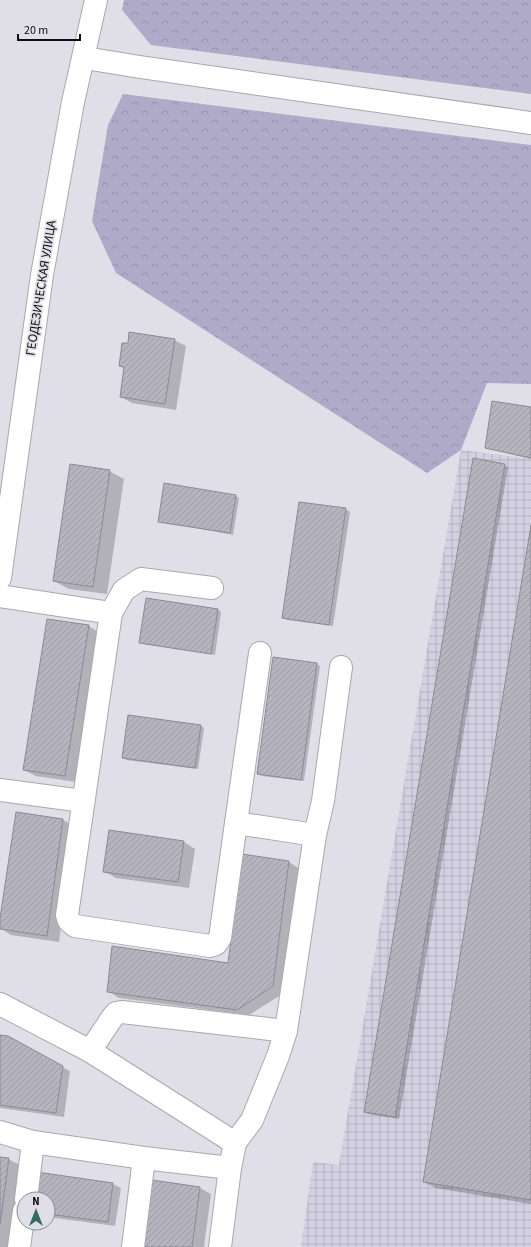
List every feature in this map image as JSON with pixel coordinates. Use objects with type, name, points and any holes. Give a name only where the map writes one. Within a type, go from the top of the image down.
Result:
[{"type":"street","name":"ГЕОДЕЗИЧЕСКАЯ УЛИЦА","points":[[0,578],[42,275],[73,102],[85,58],[96,0]]},
{"type":"street","points":[[85,58],[531,123]]},
{"type":"street","points":[[212,588],[141,579],[124,590],[111,613],[67,915],[69,921],[75,926],[210,946],[216,944],[220,938],[260,653]]},
{"type":"street","points":[[0,596],[111,613]]},
{"type":"street","points":[[220,1247],[230,1168],[235,1143],[252,1120],[278,1056],[286,1031],[315,835],[323,801],[341,667]]},
{"type":"street","points":[[0,790],[83,801]]},
{"type":"street","points":[[236,823],[315,835]]},
{"type":"street","points":[[0,1004],[90,1051],[235,1143]]},
{"type":"street","points":[[90,1051],[116,1013],[122,1012],[286,1031]]},
{"type":"street","points":[[0,1132],[33,1142],[144,1158],[230,1168]]},
{"type":"street","points":[[27,1191],[33,1142]]},
{"type":"street","points":[[133,1247],[144,1158]]},
{"type":"street","points":[[19,1247],[21,1231]]},
{"type":"shaded area","points":[[461,450],[531,459],[531,1247],[301,1247],[313,1162],[339,1165]]},
{"type":"green space","points":[[124,0],[531,0],[531,94],[151,45],[122,10]]},
{"type":"green space","points":[[123,94],[531,145],[531,384],[487,383],[461,450],[427,473],[116,273],[92,221],[108,125]]},
{"type":"building","points":[[129,332],[175,339],[165,404],[120,397],[124,367],[119,366],[122,343],[128,343]]},
{"type":"building","points":[[492,401],[531,407],[531,458],[485,448]]},
{"type":"building","points":[[473,458],[505,464],[395,1117],[364,1112]]},
{"type":"building","points":[[70,464],[110,470],[93,587],[53,581]]},
{"type":"building","points":[[164,483],[236,495],[230,533],[158,522]]},
{"type":"building","points":[[299,502],[346,508],[329,625],[282,618]]},
{"type":"building","points":[[531,525],[531,1200],[423,1182]]},
{"type":"building","points":[[146,598],[218,609],[211,654],[139,643]]},
{"type":"building","points":[[47,619],[89,625],[65,776],[23,770]]},
{"type":"building","points":[[273,657],[317,663],[301,780],[257,774]]},
{"type":"building","points":[[128,715],[201,725],[195,768],[122,758]]},
{"type":"building","points":[[16,812],[63,819],[47,936],[0,929],[0,918]]},
{"type":"building","points":[[109,830],[184,841],[178,882],[103,872]]},
{"type":"building","points":[[242,854],[289,861],[273,986],[237,1010],[107,992],[112,946],[228,963]]},
{"type":"building","points":[[0,1035],[8,1036],[63,1066],[56,1113],[0,1105]]},
{"type":"building","points":[[0,1157],[9,1158],[0,1224]]},
{"type":"building","points":[[37,1172],[113,1183],[108,1222],[56,1215],[56,1191],[34,1191]]},
{"type":"building","points":[[152,1180],[200,1187],[192,1247],[144,1247]]}]
